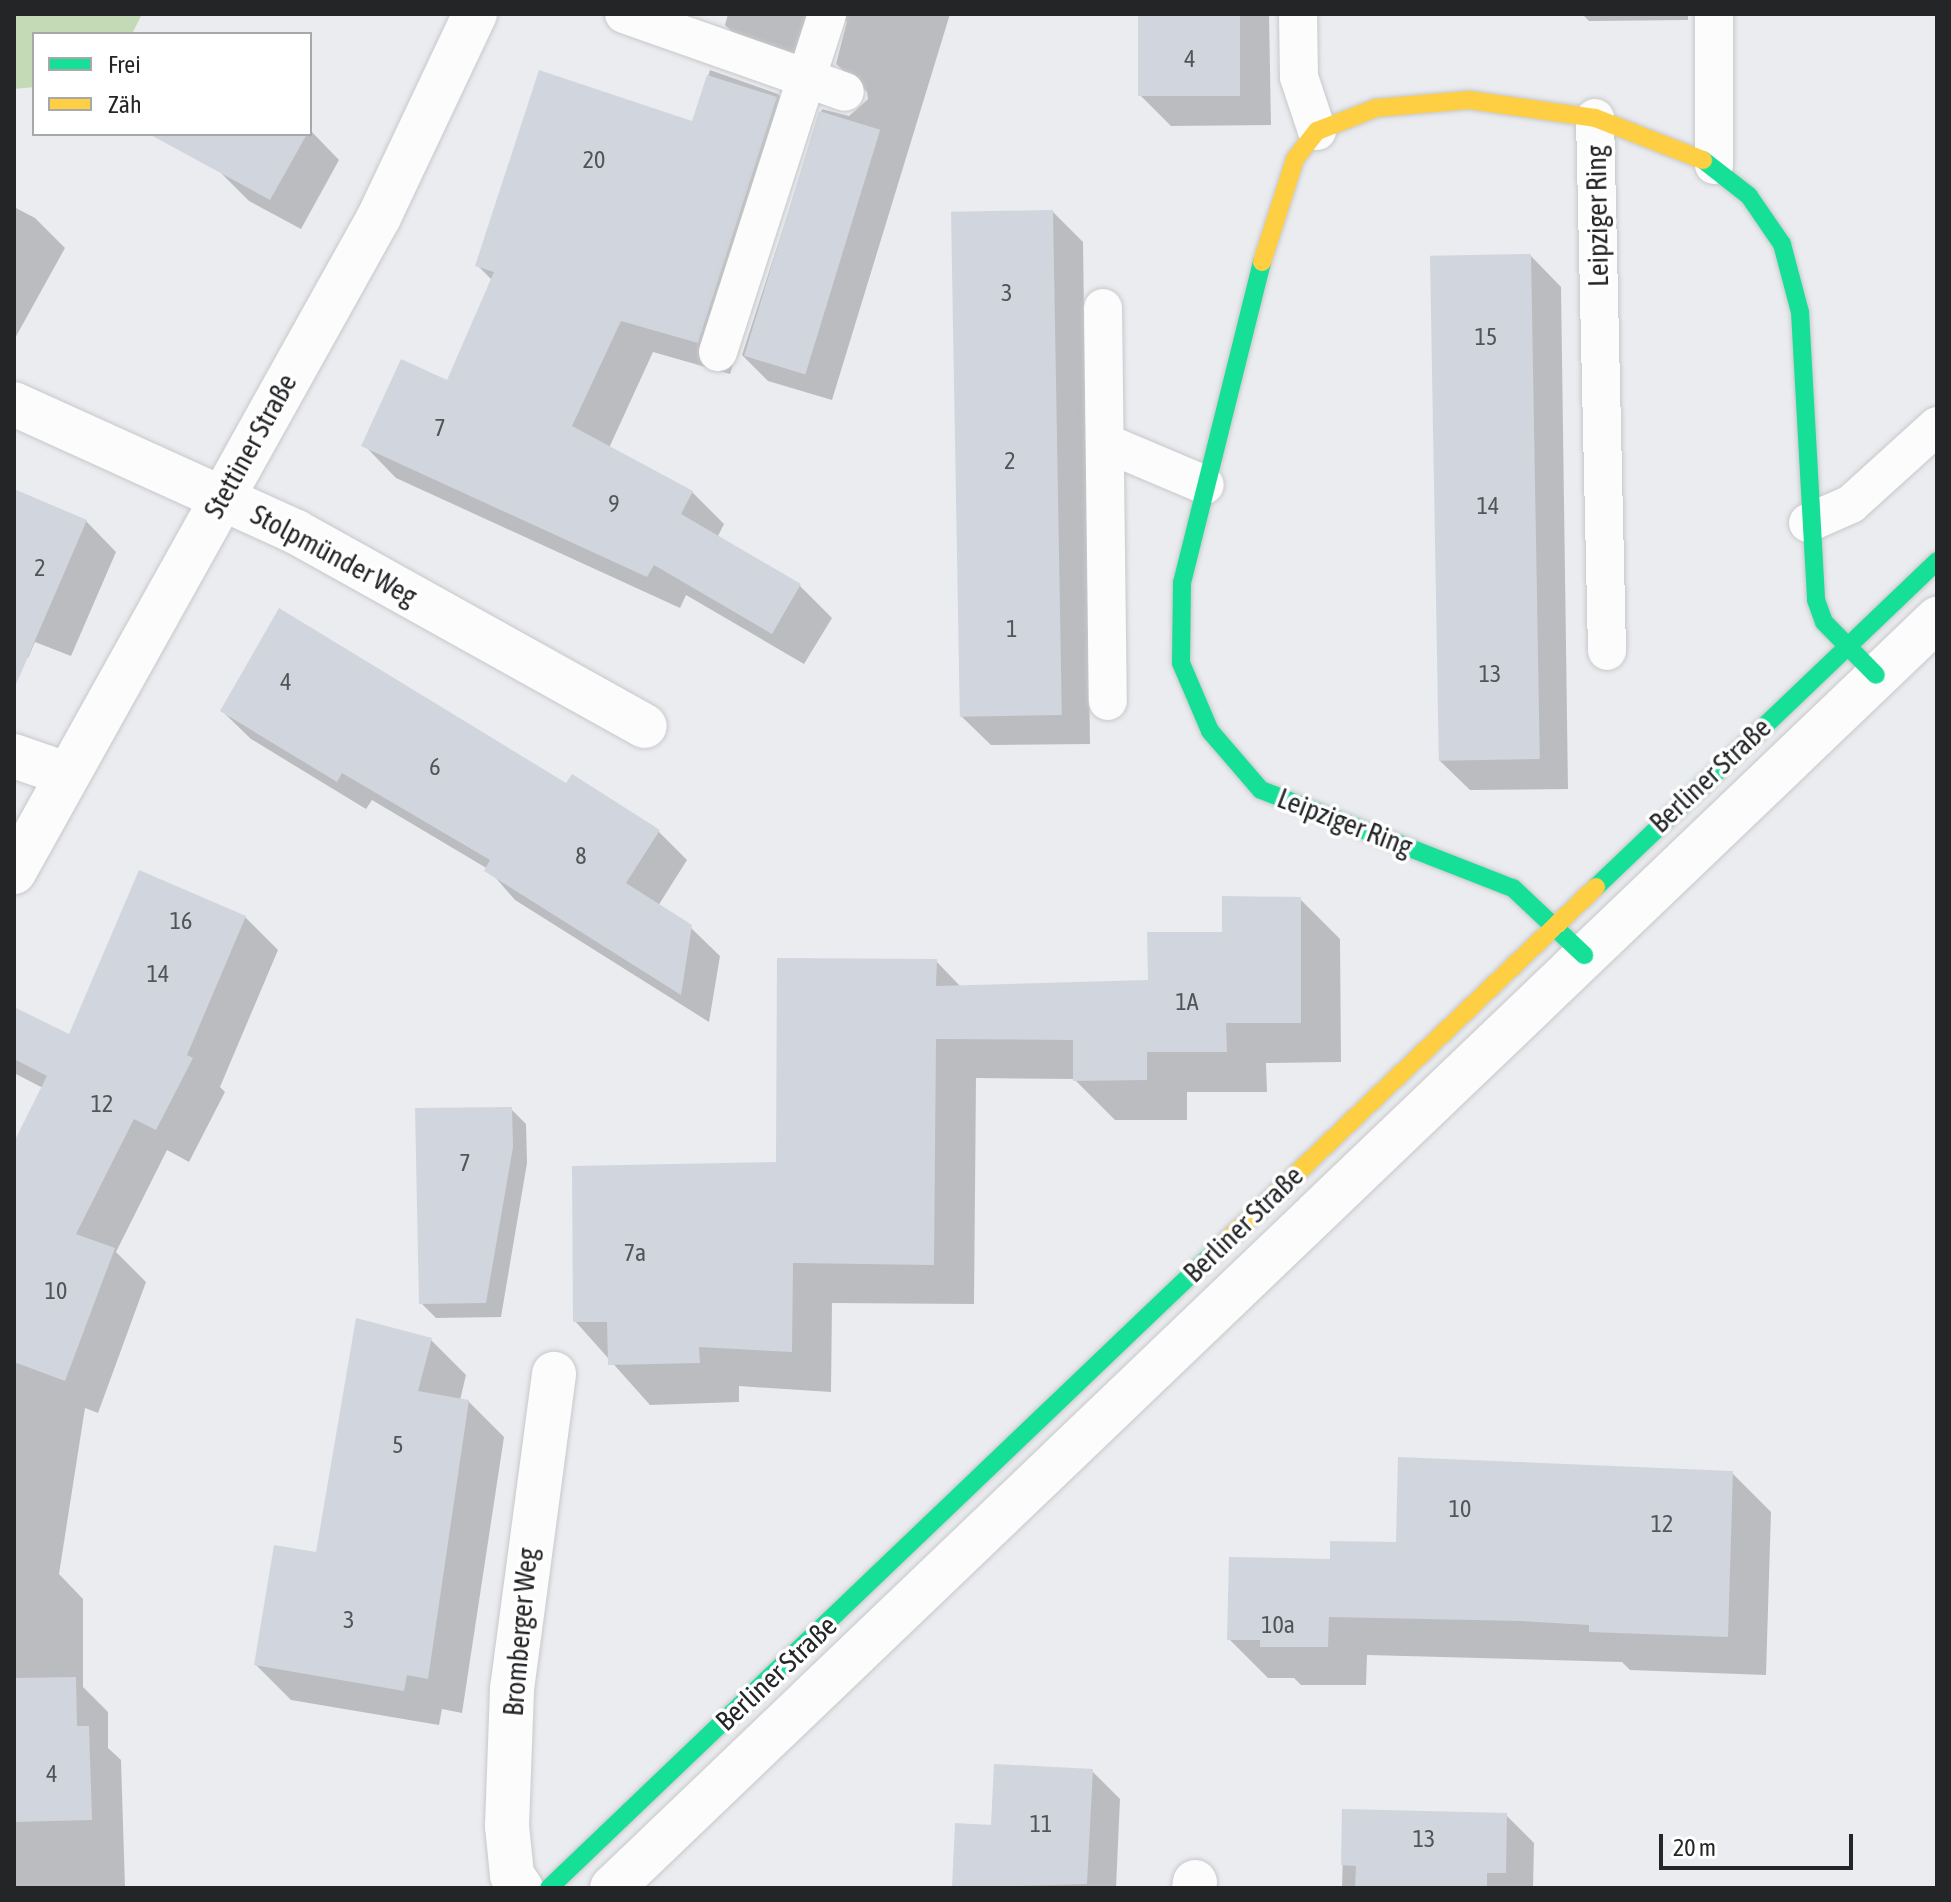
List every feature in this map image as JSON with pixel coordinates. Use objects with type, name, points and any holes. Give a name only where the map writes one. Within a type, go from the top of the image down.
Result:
[{"type":"street","name":"Stettiner Straße","points":[[14,872],[379,217],[475,14]]},
{"type":"street","name":"Leipziger Ring","points":[[1584,955],[1513,888],[1452,860],[1352,830],[1261,790],[1210,731],[1181,663],[1182,582],[1276,206],[1295,159],[1317,131],[1376,108],[1469,100],[1595,118],[1714,165],[1749,196],[1782,244],[1800,312],[1808,523],[1816,600],[1824,622],[1860,661]]},
{"type":"street","name":"Stolpmünder Weg","points":[[14,404],[296,532],[645,726]]},
{"type":"street","name":"Berliner Straße","points":[[612,1888],[1584,955],[1860,661],[1937,561]]},
{"type":"street","name":"Berliner Straße","points":[[549,1888],[1553,923],[1860,661],[1937,619]]},
{"type":"street","points":[[14,756],[66,774]]},
{"type":"street","name":"Bromberger Weg","points":[[521,1888],[512,1875],[507,1826],[512,1689],[554,1374]]},
{"type":"lane","points":[[624,14],[845,92]]},
{"type":"lane","points":[[718,352],[808,81],[827,14]]},
{"type":"lane","points":[[1298,14],[1299,77],[1317,131]]},
{"type":"lane","points":[[1714,14],[1714,165]]},
{"type":"lane","name":"Leipziger Ring","points":[[1595,118],[1607,651]]},
{"type":"lane","points":[[1103,308],[1108,444],[1108,701]]},
{"type":"lane","points":[[1808,523],[1851,504],[1937,426]]},
{"type":"lane","points":[[1108,444],[1205,485]]},
{"type":"green space","points":[[14,14],[142,14],[133,32],[32,32],[32,87],[14,89]]},
{"type":"building","points":[[1138,14],[1240,14],[1240,96],[1138,96]]},
{"type":"building","points":[[539,70],[692,121],[707,75],[777,97],[698,343],[621,321],[572,426],[693,491],[681,514],[801,584],[772,634],[654,565],[647,577],[361,446],[401,359],[447,380],[494,272],[475,266]]},
{"type":"building","points":[[819,111],[880,130],[805,375],[744,356]]},
{"type":"building","points":[[153,136],[306,136],[270,200]]},
{"type":"building","points":[[1053,210],[1062,715],[960,717],[951,212]]},
{"type":"building","points":[[1531,254],[1540,759],[1439,761],[1430,256]]},
{"type":"building","points":[[14,489],[87,520],[14,689]]},
{"type":"building","points":[[279,608],[566,783],[572,774],[660,830],[626,883],[692,925],[681,995],[484,871],[490,860],[342,773],[337,782],[220,711]]},
{"type":"building","points":[[139,870],[246,916],[187,1055],[193,1058],[156,1130],[134,1119],[76,1234],[115,1248],[65,1381],[14,1362],[14,1142],[47,1076],[14,1059],[14,1007],[69,1034]]},
{"type":"building","points":[[1222,896],[1301,897],[1301,1023],[1226,1023],[1227,1052],[1147,1052],[1147,1080],[1073,1081],[1073,1040],[936,1039],[934,1265],[793,1263],[792,1352],[699,1347],[700,1363],[608,1365],[607,1322],[573,1322],[572,1166],[776,1162],[777,958],[937,959],[936,986],[1148,980],[1147,932],[1222,932]]},
{"type":"building","points":[[512,1107],[513,1147],[486,1303],[419,1304],[415,1108]]},
{"type":"building","points":[[356,1318],[432,1338],[418,1391],[469,1400],[428,1679],[407,1675],[404,1691],[254,1665],[274,1545],[316,1552]]},
{"type":"building","points":[[1398,1457],[1733,1471],[1728,1637],[1589,1632],[1589,1625],[1521,1621],[1329,1617],[1328,1647],[1260,1647],[1260,1640],[1227,1640],[1229,1557],[1330,1559],[1330,1541],[1396,1542]]},
{"type":"building","points":[[76,1677],[77,1726],[89,1726],[92,1820],[14,1822],[14,1678]]},
{"type":"building","points":[[994,1764],[1093,1769],[1087,1884],[952,1888],[955,1823],[991,1825]]},
{"type":"building","points":[[1342,1809],[1507,1813],[1506,1873],[1487,1873],[1487,1888],[1355,1888],[1356,1866],[1341,1865]]},
{"type":"traffic: fast","points":[[1703,160],[1749,196],[1782,244],[1800,312],[1816,600],[1824,622],[1876,675]]},
{"type":"traffic: fast","points":[[1262,262],[1182,582],[1181,663],[1210,731],[1261,790],[1513,888],[1584,955]]},
{"type":"traffic: fast","points":[[1596,887],[1937,561]]},
{"type":"traffic: fast","points":[[549,1888],[1224,1243]]},
{"type":"traffic: slow","points":[[1262,262],[1295,159],[1317,131],[1376,108],[1469,100],[1595,118],[1703,160]]},
{"type":"traffic: slow","points":[[1224,1243],[1596,887]]}]
